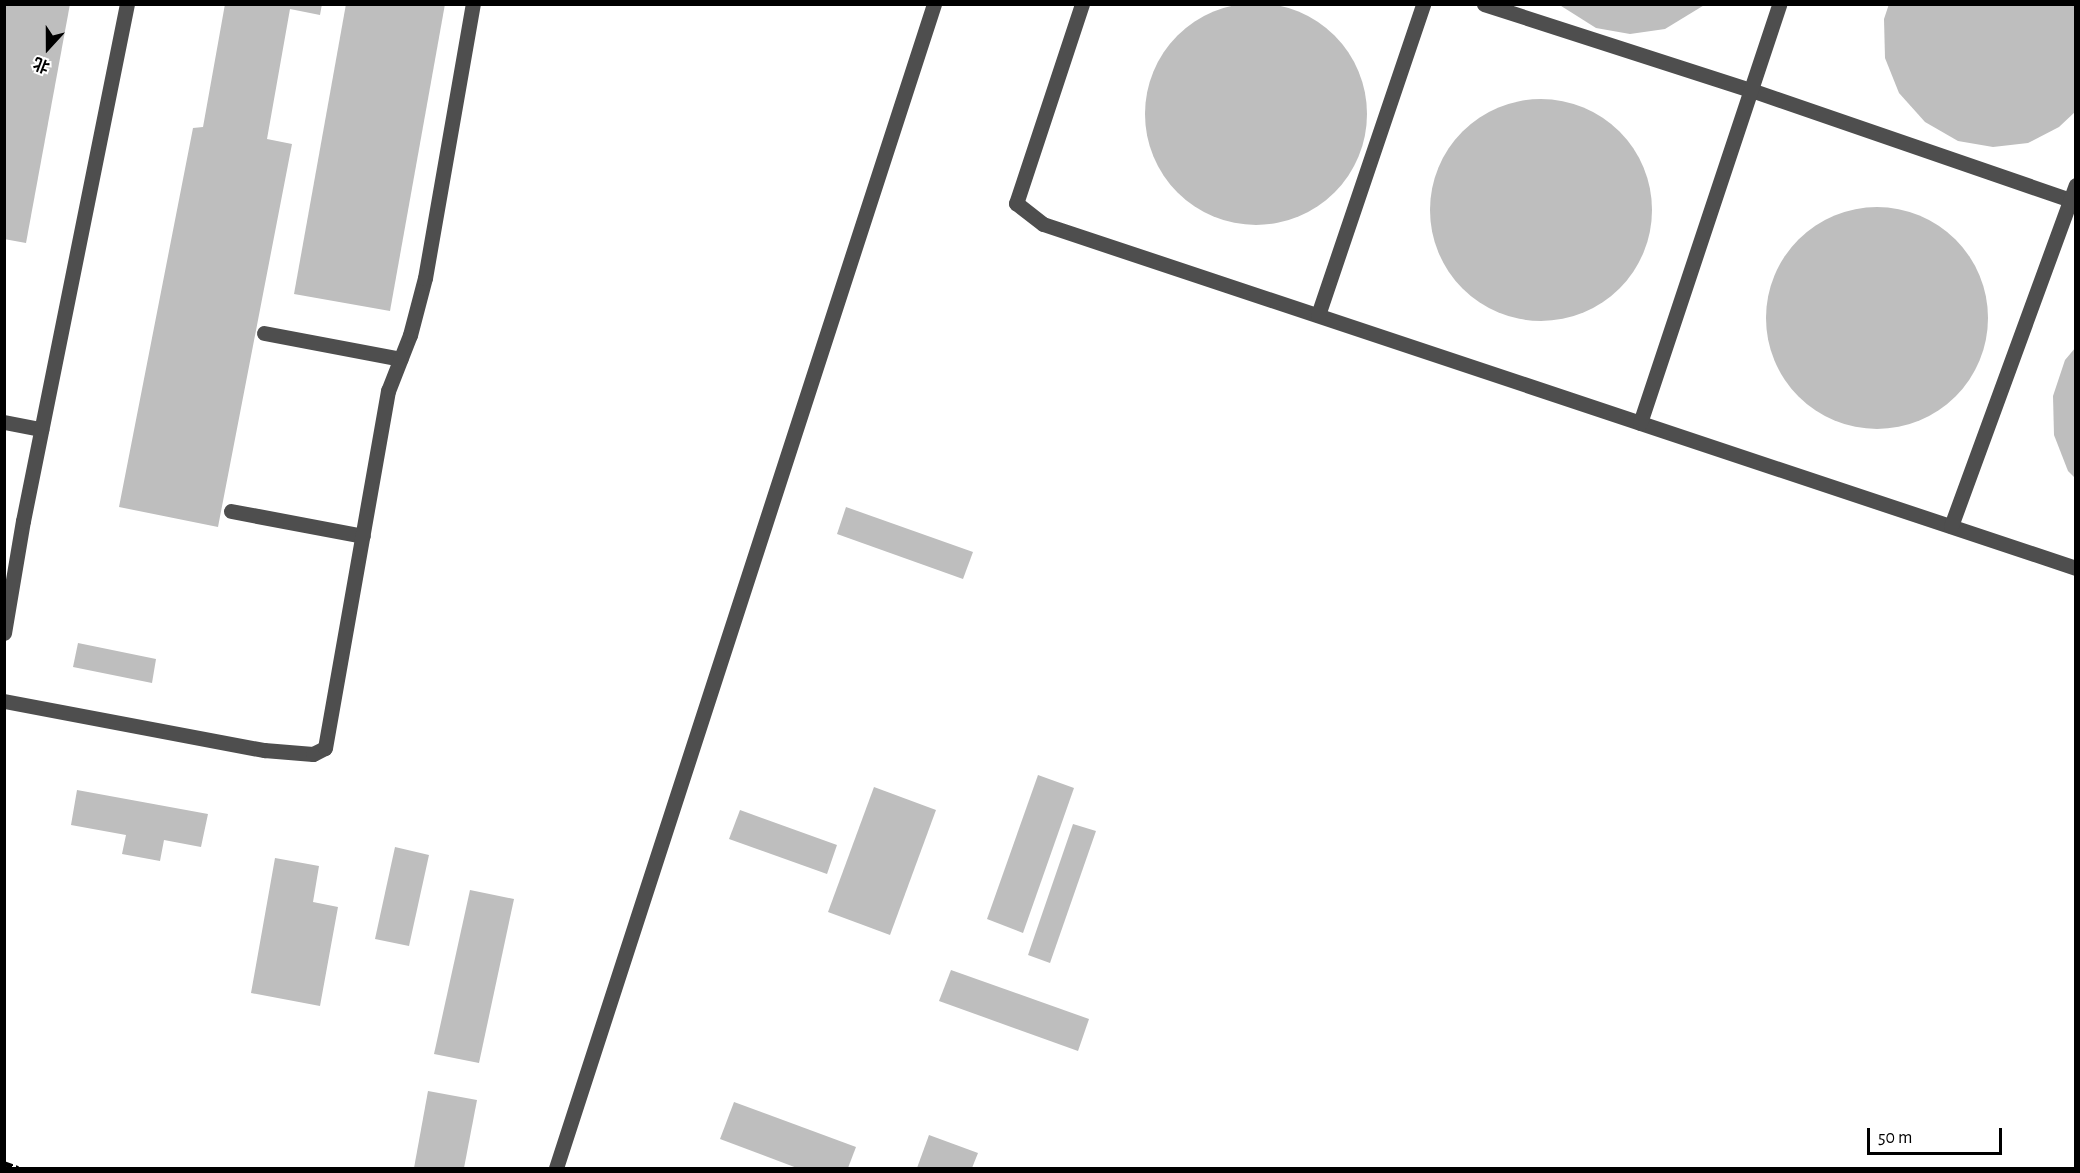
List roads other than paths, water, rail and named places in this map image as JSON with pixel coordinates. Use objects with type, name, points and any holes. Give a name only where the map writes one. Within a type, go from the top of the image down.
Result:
[{"type":"street","points":[[4,633],[41,429],[127,4]]},
{"type":"street","points":[[4,701],[264,750],[313,754],[325,748],[388,391],[401,359],[425,278],[473,4]]},
{"type":"street","points":[[556,1168],[934,4]]},
{"type":"street","points":[[1082,4],[1016,203],[1043,224],[2076,568]]},
{"type":"street","points":[[1318,315],[1423,4]]},
{"type":"street","points":[[1484,4],[1751,90],[2073,201]]},
{"type":"street","points":[[1640,423],[1779,4]]},
{"type":"street","points":[[1951,526],[2073,201],[2076,185]]},
{"type":"street","points":[[264,333],[401,359]]},
{"type":"street","points":[[4,422],[41,429]]},
{"type":"street","points":[[231,511],[363,536]]},
{"type":"railway","points":[[4,1163],[18,1168]]}]
